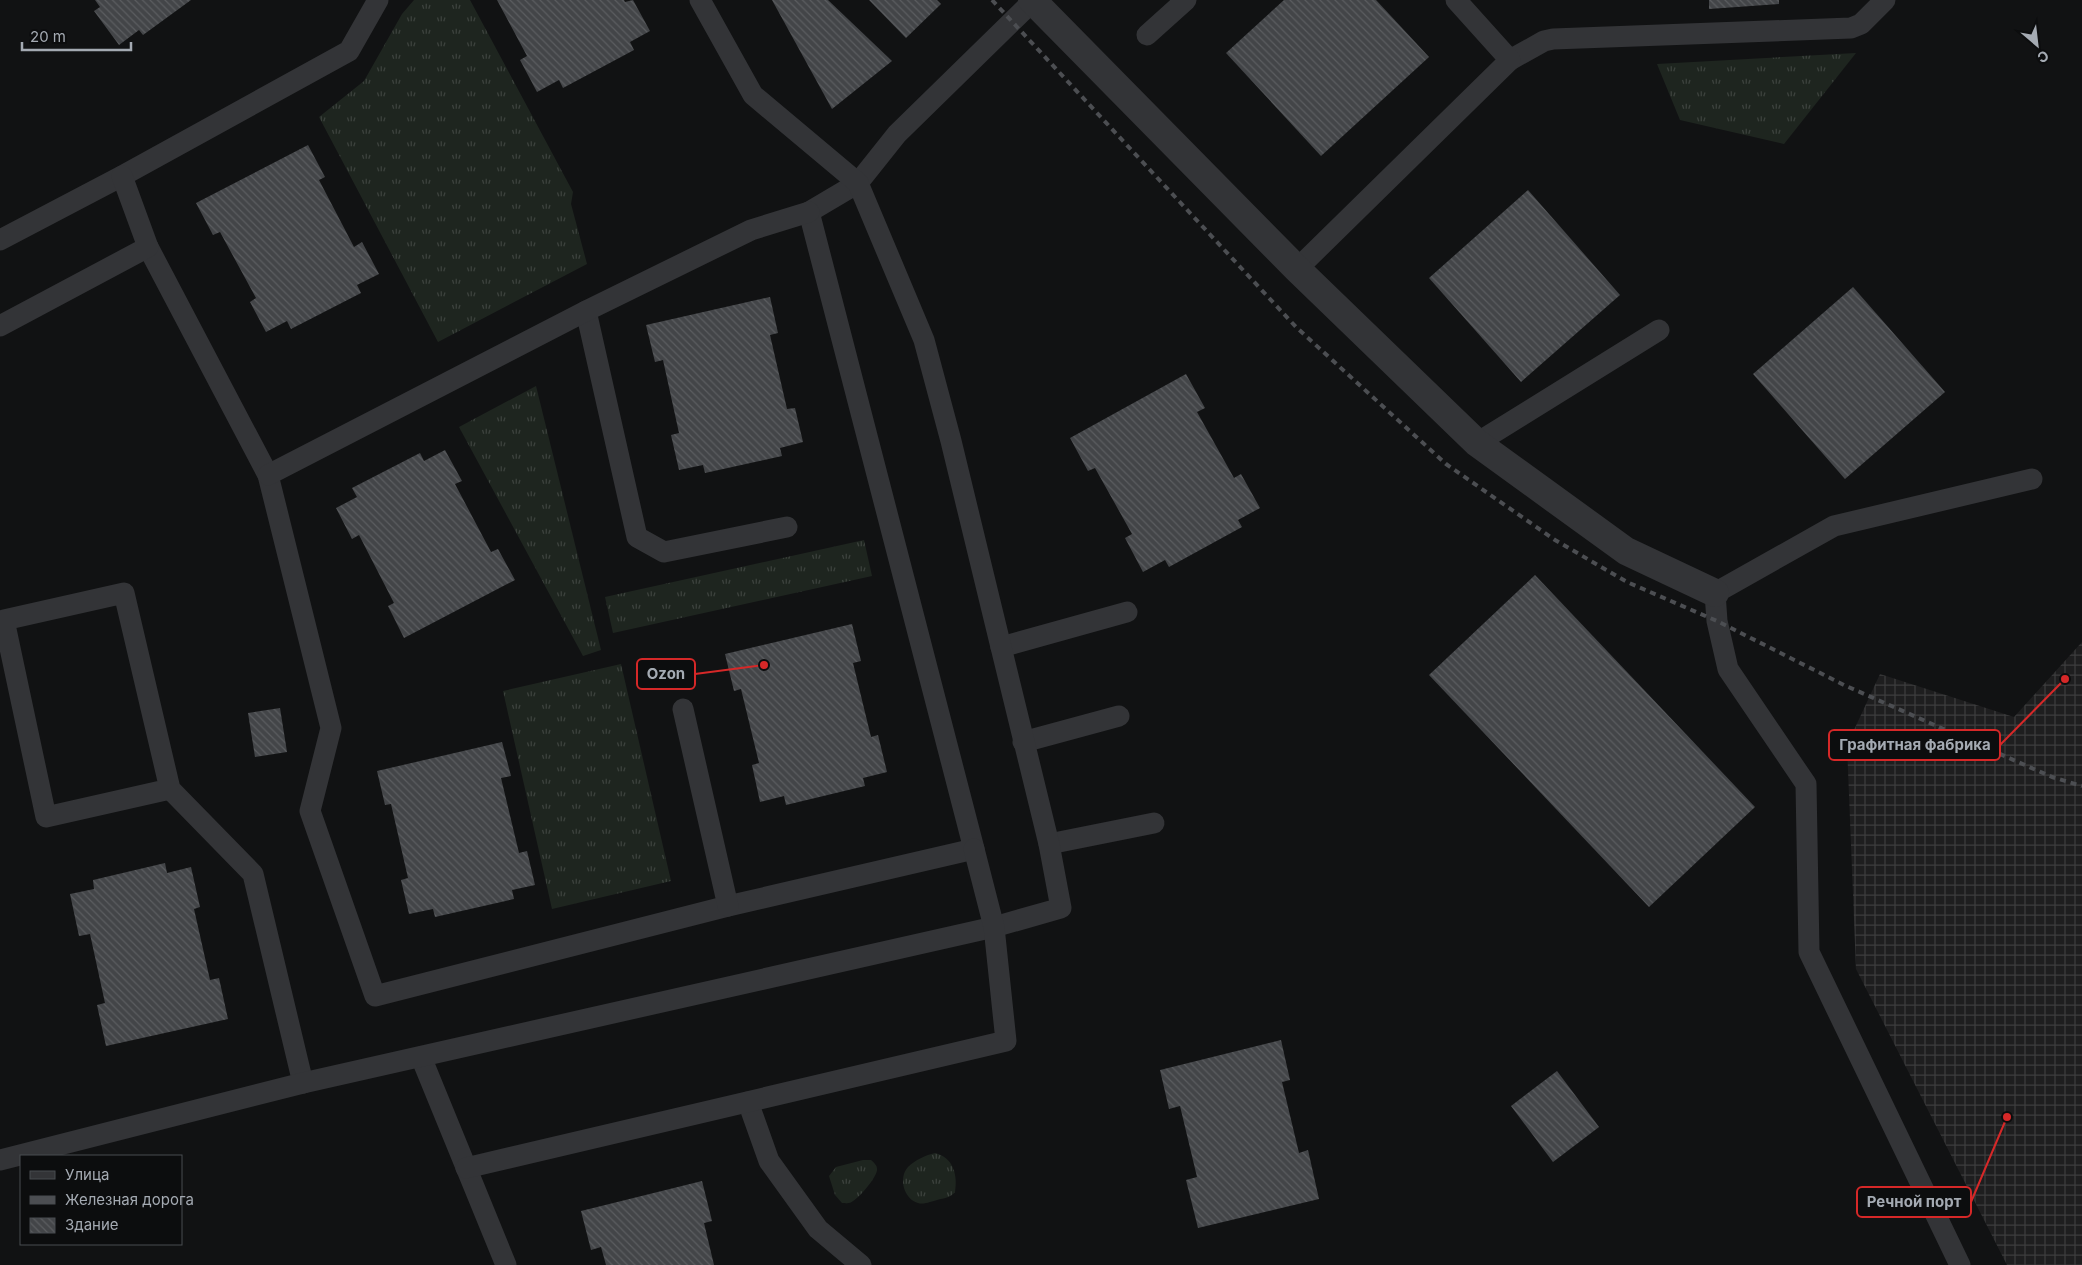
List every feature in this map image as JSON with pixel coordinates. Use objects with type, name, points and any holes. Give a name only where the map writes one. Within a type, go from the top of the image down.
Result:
[{"type":"street","points":[[1032,0],[1298,269],[1477,443],[1626,551],[1716,593]]},
{"type":"lane","points":[[0,240],[122,176],[348,51],[378,0]]},
{"type":"lane","points":[[0,1160],[303,1083],[994,927],[1061,908],[1049,844],[951,441],[924,340],[858,182],[754,95],[700,0]]},
{"type":"lane","points":[[268,475],[586,312],[751,230],[809,212],[858,182],[897,134],[1032,0]]},
{"type":"lane","points":[[1147,35],[1186,0]]},
{"type":"lane","points":[[1456,0],[1510,60]]},
{"type":"lane","points":[[1298,269],[1510,60],[1544,41],[1553,39],[1851,28],[1861,24],[1885,0]]},
{"type":"lane","points":[[122,176],[148,247],[268,475],[331,728],[310,811],[375,996],[728,906],[974,849]]},
{"type":"lane","points":[[466,1168],[1006,1041],[994,927],[809,212]]},
{"type":"lane","points":[[0,326],[148,247]]},
{"type":"lane","points":[[586,312],[637,537],[664,552],[787,527]]},
{"type":"lane","points":[[1477,443],[1659,330]]},
{"type":"lane","points":[[1960,1265],[1809,952],[1806,784],[1728,669],[1717,622],[1716,593],[1834,526],[2032,479]]},
{"type":"lane","points":[[170,789],[46,817],[4,620],[124,593],[170,789],[253,874],[303,1083]]},
{"type":"lane","points":[[1001,647],[1127,612]]},
{"type":"lane","points":[[683,709],[728,906]]},
{"type":"lane","points":[[1023,742],[1119,716]]},
{"type":"lane","points":[[1049,844],[1154,823]]},
{"type":"lane","points":[[421,1057],[506,1265]]},
{"type":"lane","points":[[748,1102],[769,1161],[818,1229],[861,1265]]},
{"type":"shaded area","points":[[2082,642],[2082,1265],[2007,1265],[1856,969],[1847,745],[1880,674],[2014,717]]},
{"type":"green space","points":[[414,0],[470,0],[573,192],[571,204],[587,264],[438,342],[319,117],[364,81],[402,14]]},
{"type":"green space","points":[[1856,53],[1784,144],[1680,120],[1657,64]]},
{"type":"green space","points":[[536,386],[601,650],[583,656],[459,427]]},
{"type":"green space","points":[[864,540],[872,576],[613,633],[605,597]]},
{"type":"green space","points":[[621,664],[671,881],[552,909],[503,691]]},
{"type":"green space","points":[[935,1153],[946,1158],[953,1168],[956,1179],[955,1192],[947,1198],[918,1203],[913,1201],[906,1193],[903,1177],[908,1167],[917,1160]]},
{"type":"green space","points":[[863,1160],[871,1160],[876,1165],[877,1172],[875,1177],[851,1203],[842,1203],[835,1195],[829,1176],[836,1167]]},
{"type":"building","points":[[95,0],[191,0],[143,35],[139,30],[119,45],[94,11],[100,7]]},
{"type":"building","points":[[497,0],[624,0],[625,2],[633,0],[650,31],[630,42],[634,50],[563,88],[559,80],[537,92],[520,60],[527,56]]},
{"type":"building","points":[[772,0],[828,0],[892,61],[832,109]]},
{"type":"building","points":[[869,0],[937,0],[941,4],[906,38]]},
{"type":"building","points":[[1284,0],[1376,0],[1429,57],[1321,156],[1226,53]]},
{"type":"building","points":[[1709,0],[1779,0],[1779,4],[1709,9]]},
{"type":"building","points":[[308,145],[325,177],[319,180],[354,247],[362,242],[379,274],[357,285],[361,293],[291,329],[287,321],[266,332],[250,302],[256,298],[220,232],[213,235],[196,203]]},
{"type":"building","points":[[1528,190],[1620,295],[1521,382],[1429,278]]},
{"type":"building","points":[[1853,287],[1945,392],[1845,479],[1753,374]]},
{"type":"building","points":[[770,297],[778,333],[770,335],[787,409],[795,408],[803,442],[780,448],[782,456],[705,473],[703,465],[679,470],[671,435],[679,433],[663,360],[655,362],[646,325]]},
{"type":"building","points":[[1186,374],[1205,408],[1197,412],[1234,478],[1241,474],[1260,508],[1238,520],[1242,527],[1169,567],[1165,560],[1143,572],[1125,538],[1132,534],[1095,468],[1088,471],[1070,438]]},
{"type":"building","points":[[445,450],[462,481],[455,484],[491,552],[498,549],[515,580],[404,638],[388,606],[394,603],[359,535],[352,539],[336,508],[357,497],[352,488],[420,453],[424,461]]},
{"type":"building","points":[[1535,575],[1755,807],[1649,907],[1429,675]]},
{"type":"building","points":[[852,624],[861,661],[853,663],[871,737],[878,735],[887,772],[863,778],[865,786],[786,805],[784,796],[760,802],[752,765],[759,763],[741,689],[734,691],[725,654]]},
{"type":"building","points":[[280,708],[287,752],[255,757],[248,713]]},
{"type":"building","points":[[502,742],[511,776],[501,778],[519,853],[527,851],[535,885],[512,890],[514,899],[435,917],[433,909],[409,914],[401,880],[408,878],[391,804],[385,805],[377,771]]},
{"type":"building","points":[[165,863],[167,873],[191,867],[200,907],[194,909],[210,980],[219,978],[228,1019],[106,1046],[97,1005],[105,1003],[90,934],[79,936],[70,894],[94,889],[93,880]]},
{"type":"building","points":[[1281,1040],[1290,1080],[1282,1082],[1299,1153],[1308,1150],[1319,1199],[1198,1228],[1186,1180],[1197,1177],[1180,1106],[1169,1109],[1160,1070]]},
{"type":"building","points":[[1557,1071],[1599,1127],[1553,1162],[1511,1106]]},
{"type":"building","points":[[702,1181],[712,1221],[704,1223],[714,1265],[606,1265],[601,1247],[591,1250],[581,1211]]},
{"type":"railway","points":[[992,0],[1296,327],[1446,464],[1555,540],[1627,582],[1717,621],[1844,685],[2052,777],[2082,786]]},
{"type":"place","name":"Ozon","points":[[764,665]]},
{"type":"place","name":"Графитная фабрика","points":[[2065,679]]},
{"type":"place","name":"Речной порт","points":[[2007,1117]]}]
